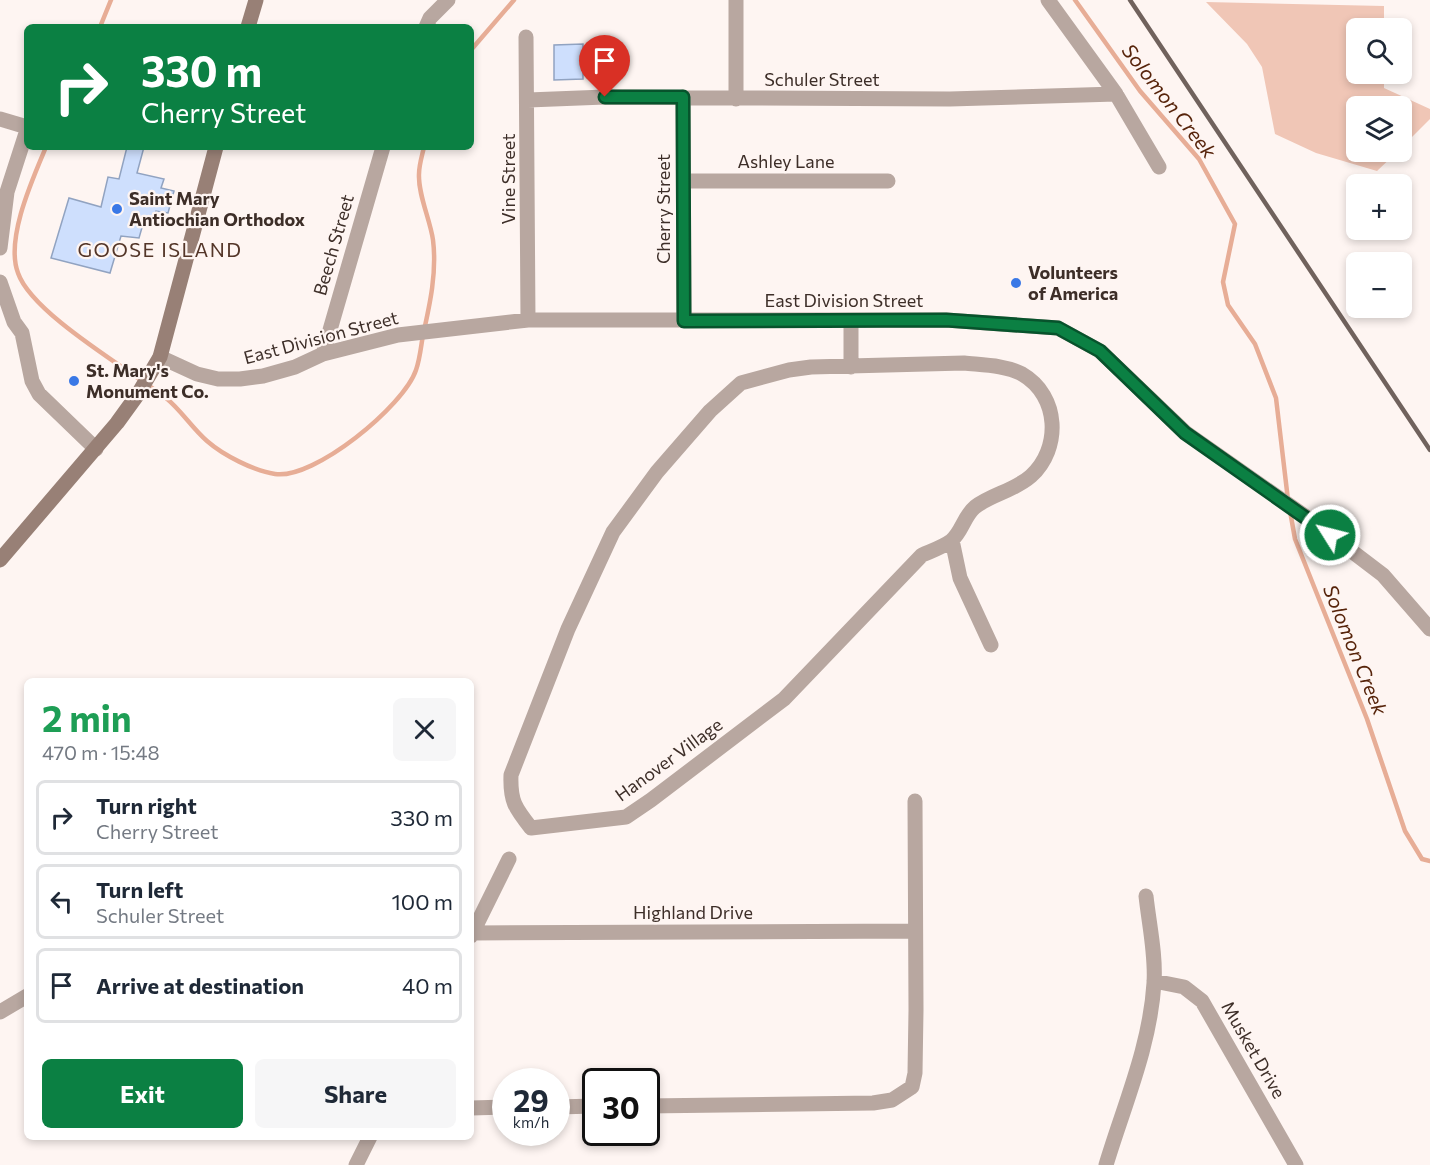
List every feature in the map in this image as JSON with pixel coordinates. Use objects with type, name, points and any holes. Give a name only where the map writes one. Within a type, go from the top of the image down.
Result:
[{"type":"main road","points":[[249,24],[255,0]]},
{"type":"main road","points":[[0,560],[96,449],[138,394],[160,357],[215,150]]},
{"type":"street","points":[[427,24],[430,18],[448,0]]},
{"type":"street","points":[[736,0],[736,99]]},
{"type":"street","points":[[1048,0],[1116,94],[1159,167]]},
{"type":"street","name":"Vine Street","points":[[526,37],[528,320]]},
{"type":"street","name":"Schuler Street","points":[[528,100],[683,97],[950,99],[1116,94]]},
{"type":"street","name":"Cherry Street","points":[[683,97],[684,321]]},
{"type":"street","points":[[0,119],[24,128]]},
{"type":"street","points":[[0,248],[7,192],[24,138]]},
{"type":"street","name":"Beech Street","points":[[323,354],[382,150]]},
{"type":"street","name":"Ashley Lane","points":[[684,181],[888,181]]},
{"type":"street","points":[[0,282],[14,322],[22,333],[32,381],[39,394],[96,449]]},
{"type":"street","name":"East Division Street","points":[[160,357],[197,374],[218,379],[240,379],[295,368],[323,354],[398,335],[528,320],[946,320],[1058,328],[1100,351],[1185,433],[1312,521],[1383,575],[1430,629]]},
{"type":"street","points":[[851,321],[851,367]]},
{"type":"street","name":"Hanover Village","points":[[964,363],[1006,368],[1024,375],[1039,389],[1048,405],[1052,422],[1052,443],[1046,459],[1031,476],[1016,487],[986,499],[972,510],[952,540],[922,555],[784,699],[626,817],[531,828],[515,809],[511,791],[512,775],[568,629],[613,532],[657,472],[710,411],[741,383],[789,370],[964,363]]},
{"type":"street","points":[[952,540],[960,578],[991,645]]},
{"type":"street","points":[[660,1106],[873,1103],[892,1100],[904,1095],[912,1087],[915,1073],[915,801]]},
{"type":"street","points":[[474,931],[509,859]]},
{"type":"street","points":[[1106,1165],[1138,1069],[1149,1026],[1154,981],[1146,896]]},
{"type":"street","name":"Highland Drive","points":[[474,935],[915,931]]},
{"type":"street","name":"Musket Drive","points":[[1154,981],[1184,987],[1202,1001],[1296,1165]]},
{"type":"street","points":[[0,1012],[24,998]]},
{"type":"street","points":[[474,1108],[492,1107]]},
{"type":"street","points":[[356,1165],[368,1140]]},
{"type":"shaded area","points":[[1206,2],[1384,6],[1384,18],[1346,18],[1346,84],[1384,84],[1384,88],[1402,96],[1346,96],[1346,162],[1316,153],[1275,134],[1262,67],[1247,44]]},
{"type":"shaded area","points":[[1412,101],[1430,109],[1430,119],[1412,137]]},
{"type":"shaded area","points":[[1346,162],[1386,162],[1377,171]]},
{"type":"building","points":[[583,44],[583,79],[554,80],[554,45]]},
{"type":"building","name":"Saint Mary Antiochian Orthodox","points":[[126,150],[143,150],[137,173],[164,179],[161,188],[174,191],[168,213],[156,211],[155,218],[145,217],[139,238],[121,236],[110,273],[51,258],[69,198],[101,207],[108,177],[119,179]]},
{"type":"waterway","name":"Solomon Creek","points":[[101,24],[111,0]]},
{"type":"waterway","name":"Solomon Creek","points":[[474,47],[514,0]]},
{"type":"waterway","name":"Solomon Creek","points":[[1075,0],[1140,91],[1199,159],[1235,224],[1223,282],[1228,305],[1255,344],[1276,398],[1288,500]]},
{"type":"waterway","name":"Solomon Creek","points":[[45,150],[22,209],[15,243],[18,273],[27,289],[61,323],[166,398],[214,446],[248,466],[275,474],[292,473],[312,465],[356,438],[394,402],[408,385],[416,370],[430,300],[434,264],[433,240],[419,182],[423,150]]},
{"type":"waterway","name":"Solomon Creek","points":[[1290,511],[1295,539],[1367,719],[1405,831],[1422,859],[1430,861]]},
{"type":"railway","points":[[1130,0],[1430,450]]},
{"type":"place","name":"Saint Mary Antiochian Orthodox","points":[[117,209]]},
{"type":"place","name":"Volunteers of America","points":[[1016,283]]},
{"type":"place","name":"St. Mary's Monument Co.","points":[[74,381]]},
{"type":"district","name":"GOOSE ISLAND","points":[[160,250]]},
{"type":"route","points":[[605,97],[683,97],[684,321],[946,320],[1058,328],[1100,351],[1185,433],[1330,535]]}]
